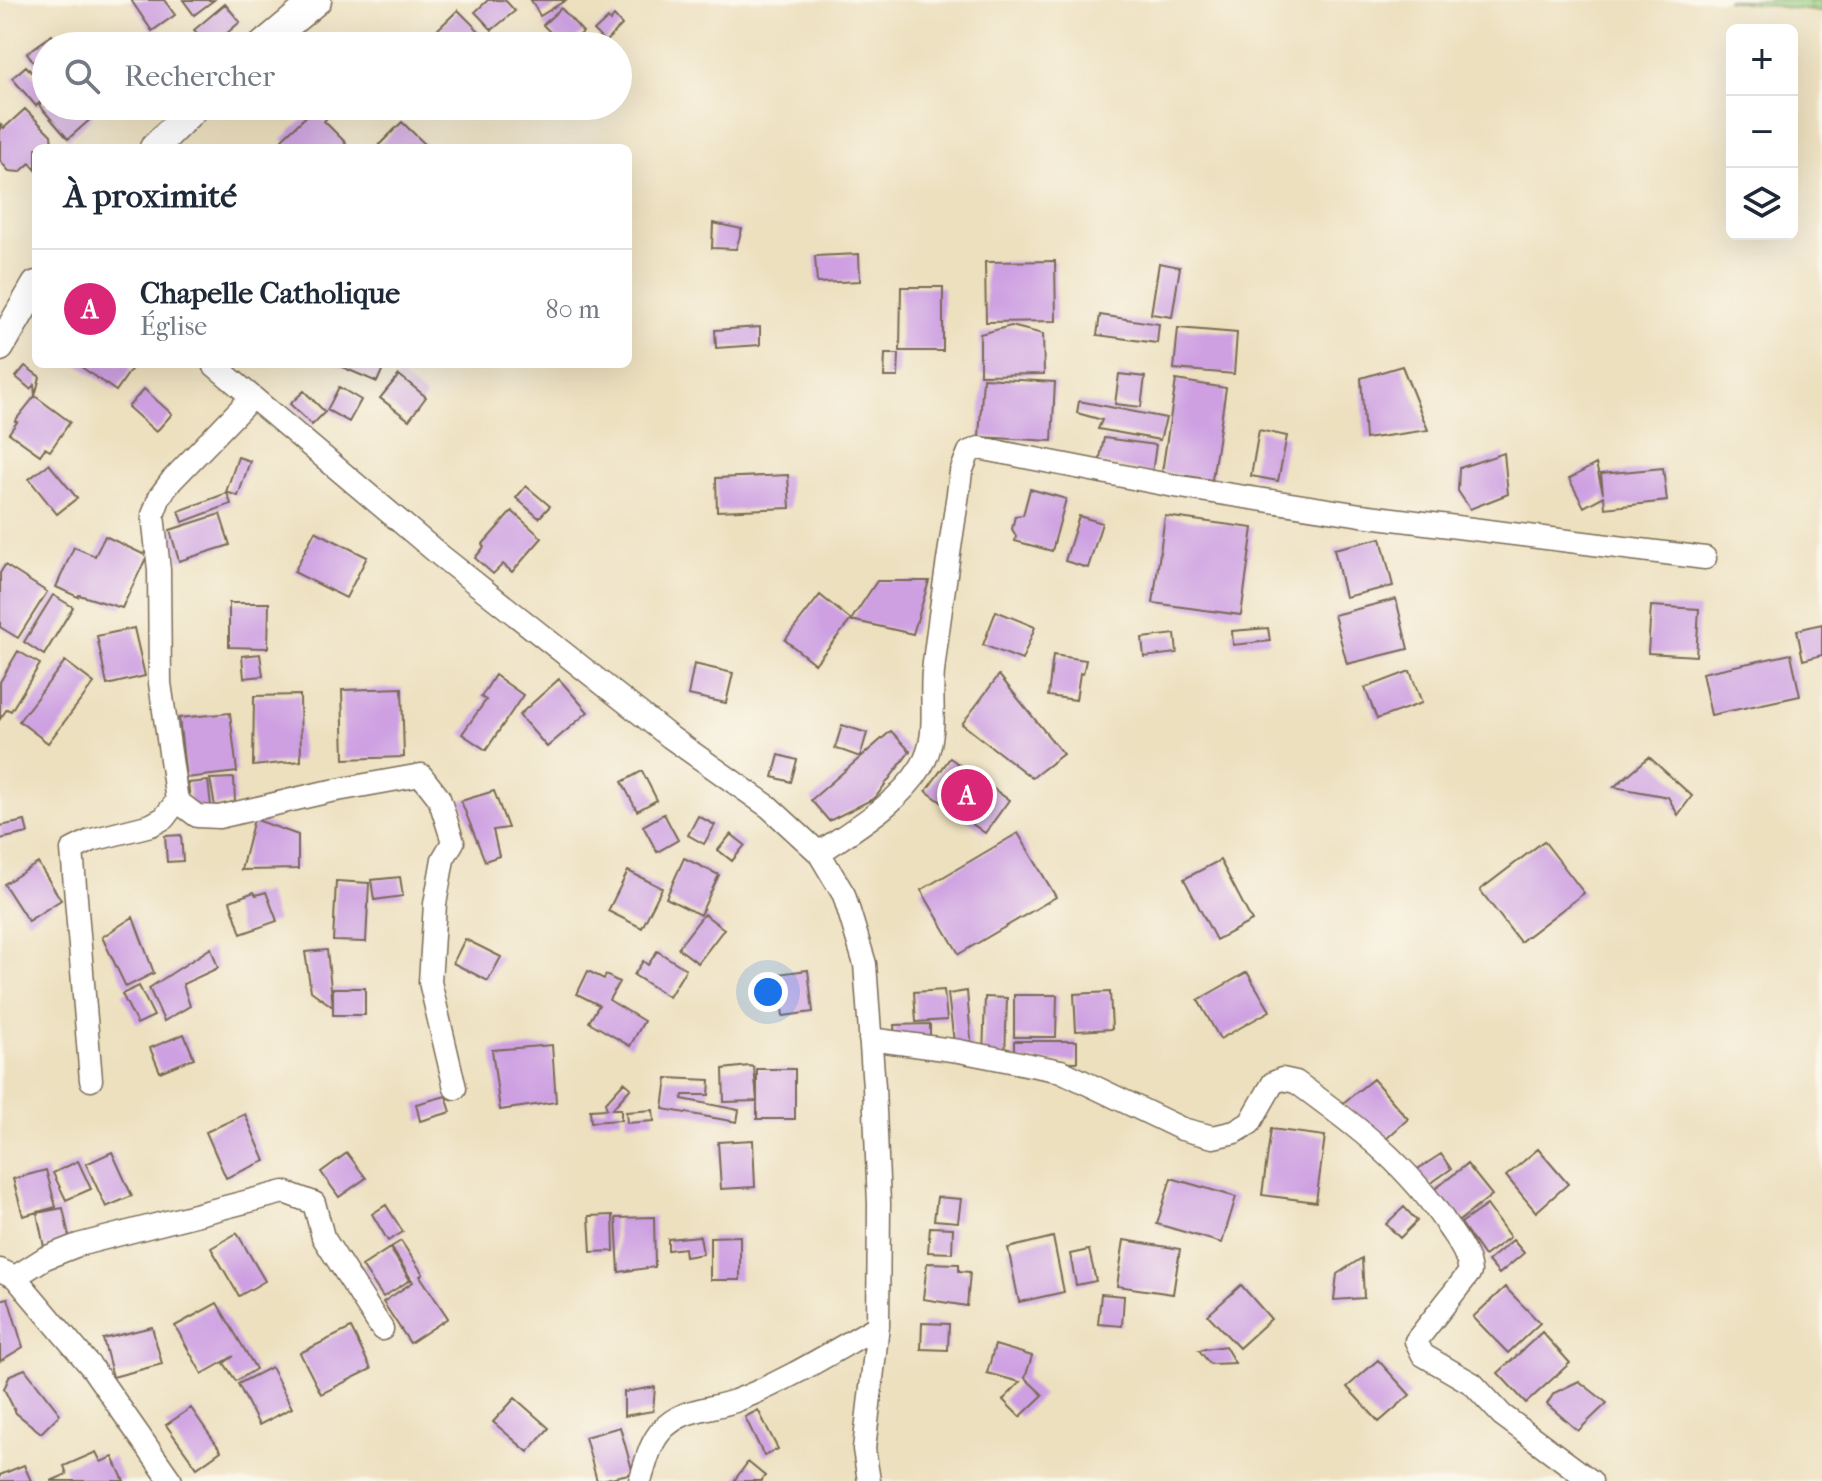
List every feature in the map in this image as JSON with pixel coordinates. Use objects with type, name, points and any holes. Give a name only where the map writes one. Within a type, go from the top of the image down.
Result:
[{"type":"main road","points":[[279,32],[317,0]]},
{"type":"main road","points":[[158,144],[182,120]]},
{"type":"main road","points":[[1,342],[32,292]]},
{"type":"street","points":[[218,368],[441,556],[670,737],[769,807],[819,853],[844,895],[865,964],[879,1204],[878,1326],[864,1449],[869,1481]]},
{"type":"street","points":[[252,397],[172,480],[160,496],[153,515],[159,570],[160,683],[177,801],[197,816],[219,817],[326,792],[421,775],[439,798],[453,842],[443,859],[435,904],[430,982],[455,1088]]},
{"type":"street","points":[[819,853],[880,810],[908,786],[924,764],[932,738],[933,674],[961,472],[969,452],[979,448],[1174,486],[1361,515],[1705,558]]},
{"type":"street","points":[[91,1080],[72,850],[92,840],[151,825],[164,818],[177,801]]},
{"type":"street","points":[[870,1039],[959,1051],[1061,1071],[1182,1129],[1213,1137],[1235,1132],[1250,1123],[1273,1083],[1282,1079],[1296,1082],[1369,1135],[1432,1201],[1469,1258],[1470,1272],[1416,1341],[1423,1355],[1473,1384],[1502,1415],[1591,1481]]},
{"type":"street","points":[[171,1481],[92,1368],[8,1273],[78,1245],[284,1192],[314,1203],[323,1237],[382,1329]]},
{"type":"street","points":[[640,1481],[649,1451],[662,1430],[687,1412],[734,1401],[808,1366],[878,1326]]},
{"type":"green space","points":[[1726,0],[1822,0],[1822,12]]},
{"type":"building","points":[[131,0],[164,0],[175,15],[152,31]]},
{"type":"building","points":[[183,0],[214,0],[194,15]]},
{"type":"building","points":[[488,0],[505,0],[515,11],[492,30],[475,12]]},
{"type":"building","points":[[531,0],[566,0],[540,16]]},
{"type":"building","points":[[225,4],[240,22],[228,32],[194,30]]},
{"type":"building","points":[[561,8],[583,32],[550,32],[543,25]]},
{"type":"building","points":[[458,10],[480,32],[435,32]]},
{"type":"building","points":[[614,16],[622,25],[615,32],[594,31],[608,18],[610,21]]},
{"type":"building","points":[[26,66],[32,73],[32,101],[12,78]]},
{"type":"building","points":[[25,109],[32,120],[36,120],[51,135],[52,144],[32,144],[32,165],[30,163],[20,172],[9,171],[0,161],[0,124],[4,128]]},
{"type":"building","points":[[52,120],[90,120],[68,139]]},
{"type":"building","points":[[302,120],[325,120],[346,143],[287,144],[282,139]]},
{"type":"building","points":[[402,122],[425,144],[380,144]]},
{"type":"building","points":[[713,223],[742,229],[736,249],[712,248]]},
{"type":"building","points":[[859,254],[860,281],[817,283],[815,256]]},
{"type":"building","points":[[1055,261],[1056,321],[986,322],[985,262]]},
{"type":"building","points":[[1159,263],[1180,267],[1172,317],[1151,314]]},
{"type":"building","points":[[901,287],[943,287],[943,351],[900,351]]},
{"type":"building","points":[[1100,315],[1159,324],[1157,343],[1097,335]]},
{"type":"building","points":[[1011,326],[1043,334],[1044,374],[980,375],[980,334]]},
{"type":"building","points":[[760,327],[760,345],[716,348],[715,330]]},
{"type":"building","points":[[1178,328],[1237,333],[1234,374],[1174,369]]},
{"type":"building","points":[[885,354],[899,354],[898,377],[884,377]]},
{"type":"building","points":[[25,366],[40,377],[35,396],[34,385],[30,389],[16,377]]},
{"type":"building","points":[[1402,366],[1428,430],[1365,439],[1361,378]]},
{"type":"building","points":[[83,368],[132,368],[116,391]]},
{"type":"building","points":[[344,368],[383,368],[377,382]]},
{"type":"building","points":[[1119,374],[1145,377],[1141,407],[1115,404]]},
{"type":"building","points":[[399,375],[426,397],[409,420],[380,398]]},
{"type":"building","points":[[983,378],[1055,382],[1052,441],[979,437]]},
{"type":"building","points":[[1176,380],[1226,388],[1212,480],[1162,472]]},
{"type":"building","points":[[339,387],[361,400],[349,422],[327,410]]},
{"type":"building","points":[[144,389],[172,414],[156,432],[128,407]]},
{"type":"building","points":[[304,391],[325,412],[312,425],[290,404]]},
{"type":"building","points":[[35,396],[70,422],[50,451],[45,448],[40,455],[9,433]]},
{"type":"building","points":[[1079,401],[1166,418],[1160,440],[1098,429],[1102,420],[1077,413]]},
{"type":"building","points":[[1259,430],[1287,436],[1278,481],[1251,476]]},
{"type":"building","points":[[1104,438],[1156,445],[1152,473],[1099,463]]},
{"type":"building","points":[[1504,453],[1508,494],[1470,509],[1458,491],[1459,468]]},
{"type":"building","points":[[238,457],[250,461],[238,496],[226,492]]},
{"type":"building","points":[[49,464],[77,498],[57,514],[29,479]]},
{"type":"building","points":[[1596,464],[1603,493],[1601,474],[1663,468],[1667,501],[1605,508],[1604,496],[1584,507],[1569,479]]},
{"type":"building","points":[[788,475],[790,508],[717,511],[716,478]]},
{"type":"building","points":[[526,486],[550,506],[539,518],[516,498]]},
{"type":"building","points":[[1030,489],[1066,499],[1052,551],[1015,541],[1012,529],[1015,516],[1023,515]]},
{"type":"building","points":[[227,493],[231,504],[183,522],[179,511]]},
{"type":"building","points":[[512,511],[542,538],[512,572],[503,564],[493,574],[475,558],[484,547],[482,545]]},
{"type":"building","points":[[220,514],[230,545],[179,561],[170,530]]},
{"type":"building","points":[[1079,516],[1102,523],[1088,568],[1065,561]]},
{"type":"building","points":[[1165,516],[1253,528],[1241,615],[1153,603]]},
{"type":"building","points":[[315,531],[367,557],[346,598],[294,572]]},
{"type":"building","points":[[105,536],[147,556],[122,608],[78,597],[56,587],[74,547],[95,556]]},
{"type":"building","points":[[1381,538],[1393,586],[1345,597],[1334,549]]},
{"type":"building","points":[[5,565],[47,592],[18,638],[0,627],[0,573]]},
{"type":"building","points":[[877,581],[929,581],[913,634],[851,620]]},
{"type":"building","points":[[53,595],[73,607],[44,655],[24,642]]},
{"type":"building","points":[[820,595],[851,620],[815,664],[785,640]]},
{"type":"building","points":[[1396,599],[1408,649],[1347,664],[1334,615]]},
{"type":"building","points":[[229,603],[269,603],[268,648],[229,647]]},
{"type":"building","points":[[1651,606],[1699,609],[1696,656],[1648,653]]},
{"type":"building","points":[[996,611],[1035,627],[1022,660],[983,645]]},
{"type":"building","points":[[1822,624],[1822,655],[1803,660],[1797,630]]},
{"type":"building","points":[[134,628],[145,676],[107,685],[97,636]]},
{"type":"building","points":[[1268,628],[1270,641],[1233,645],[1232,631]]},
{"type":"building","points":[[1175,634],[1177,653],[1144,657],[1142,638]]},
{"type":"building","points":[[18,651],[40,664],[11,711],[7,709],[0,719],[0,682]]},
{"type":"building","points":[[260,654],[263,676],[244,678],[242,656]]},
{"type":"building","points":[[1791,654],[1800,696],[1711,715],[1702,673]]},
{"type":"building","points":[[1053,655],[1086,660],[1083,674],[1080,673],[1076,700],[1048,696]]},
{"type":"building","points":[[65,661],[94,683],[48,743],[19,721]]},
{"type":"building","points":[[694,664],[733,673],[726,703],[688,695]]},
{"type":"building","points":[[1410,671],[1422,703],[1377,719],[1365,688]]},
{"type":"building","points":[[495,675],[523,695],[486,750],[462,734],[486,700],[481,697]]},
{"type":"building","points":[[999,675],[1063,754],[1032,778],[962,724]]},
{"type":"building","points":[[559,679],[588,712],[547,747],[519,715]]},
{"type":"building","points":[[402,688],[404,757],[344,759],[342,690]]},
{"type":"building","points":[[300,695],[301,761],[253,766],[254,696]]},
{"type":"building","points":[[230,713],[237,772],[186,778],[179,718]]},
{"type":"building","points":[[842,725],[867,733],[860,757],[835,748]]},
{"type":"building","points":[[891,731],[910,751],[875,798],[829,821],[811,800]]},
{"type":"building","points":[[779,755],[797,760],[791,782],[773,777]]},
{"type":"building","points":[[1649,757],[1692,796],[1678,815],[1668,797],[1614,787]]},
{"type":"building","points":[[950,758],[1009,800],[985,833],[926,791]]},
{"type":"building","points":[[642,771],[657,800],[637,811],[622,782]]},
{"type":"building","points":[[234,778],[235,802],[215,806],[210,779]]},
{"type":"building","points":[[208,781],[211,806],[191,808],[188,783]]},
{"type":"building","points":[[494,791],[508,828],[493,830],[499,856],[485,861],[461,801]]},
{"type":"building","points":[[664,814],[678,840],[657,852],[643,826]]},
{"type":"building","points":[[698,816],[715,825],[704,844],[688,835]]},
{"type":"building","points":[[254,819],[298,835],[298,869],[241,870]]},
{"type":"building","points":[[25,821],[28,833],[0,839],[0,826]]},
{"type":"building","points":[[1018,833],[1056,897],[959,954],[921,890]]},
{"type":"building","points":[[731,834],[745,845],[732,861],[718,850]]},
{"type":"building","points":[[181,835],[183,861],[167,862],[165,836]]},
{"type":"building","points":[[1544,841],[1584,893],[1520,942],[1480,890]]},
{"type":"building","points":[[684,858],[719,875],[700,915],[666,898]]},
{"type":"building","points":[[1220,860],[1252,921],[1216,940],[1184,879]]},
{"type":"building","points":[[38,863],[61,900],[28,921],[4,884]]},
{"type":"building","points":[[628,871],[662,888],[642,928],[608,911]]},
{"type":"building","points":[[400,877],[403,896],[374,900],[371,880]]},
{"type":"building","points":[[336,881],[369,883],[366,942],[333,941]]},
{"type":"building","points":[[254,892],[256,895],[266,892],[277,921],[241,934],[230,901]]},
{"type":"building","points":[[704,914],[724,929],[698,963],[678,948]]},
{"type":"building","points":[[133,917],[154,973],[126,987],[102,937]]},
{"type":"building","points":[[465,939],[501,957],[488,981],[453,963]]},
{"type":"building","points":[[211,948],[218,968],[183,984],[190,1006],[164,1021],[149,988]]},
{"type":"building","points":[[327,950],[333,1007],[311,991],[305,952]]},
{"type":"building","points":[[657,951],[686,969],[669,997],[634,975],[643,961],[648,965]]},
{"type":"building","points":[[808,970],[813,1012],[783,1016],[778,974]]},
{"type":"building","points":[[588,971],[619,982],[609,1000],[644,1021],[630,1046],[589,1022],[599,1005],[577,994]]},
{"type":"building","points":[[1247,972],[1270,1011],[1220,1039],[1198,1000]]},
{"type":"building","points":[[139,986],[154,1016],[137,1024],[122,994]]},
{"type":"building","points":[[333,988],[365,988],[365,1015],[333,1015]]},
{"type":"building","points":[[944,990],[947,1020],[916,1022],[914,992]]},
{"type":"building","points":[[967,991],[972,1051],[955,1050],[948,994]]},
{"type":"building","points":[[1110,992],[1112,1029],[1076,1031],[1074,994]]},
{"type":"building","points":[[1014,995],[1057,995],[1056,1037],[1014,1037]]},
{"type":"building","points":[[985,997],[1007,998],[1005,1057],[983,1056]]},
{"type":"building","points":[[930,1024],[930,1040],[895,1040],[894,1025]]},
{"type":"building","points":[[184,1034],[194,1058],[160,1072],[150,1048]]},
{"type":"building","points":[[1014,1041],[1077,1041],[1077,1062],[1014,1061]]},
{"type":"building","points":[[552,1045],[556,1102],[500,1110],[492,1050]]},
{"type":"building","points":[[754,1067],[757,1101],[724,1102],[723,1069]]},
{"type":"building","points":[[757,1069],[795,1069],[795,1119],[757,1119]]},
{"type":"building","points":[[667,1078],[710,1080],[709,1095],[683,1095],[682,1099],[739,1110],[737,1122],[663,1109]]},
{"type":"building","points":[[1373,1079],[1408,1119],[1384,1141],[1343,1103]]},
{"type":"building","points":[[624,1082],[631,1088],[612,1109],[621,1109],[621,1120],[591,1122],[590,1110],[607,1109],[605,1103]]},
{"type":"building","points":[[446,1096],[451,1112],[420,1121],[416,1104]]},
{"type":"building","points":[[653,1110],[654,1121],[627,1123],[626,1112]]},
{"type":"building","points":[[245,1114],[265,1161],[226,1178],[206,1132]]},
{"type":"building","points":[[1271,1129],[1325,1136],[1316,1202],[1262,1195]]},
{"type":"building","points":[[753,1140],[755,1187],[721,1189],[718,1142]]},
{"type":"building","points":[[1538,1149],[1568,1184],[1536,1212],[1506,1176]]},
{"type":"building","points":[[112,1152],[132,1196],[106,1207],[86,1164]]},
{"type":"building","points":[[347,1153],[366,1178],[339,1197],[321,1172]]},
{"type":"building","points":[[1441,1154],[1451,1169],[1421,1190],[1410,1174]]},
{"type":"building","points":[[78,1161],[91,1189],[66,1200],[53,1173]]},
{"type":"building","points":[[1467,1164],[1492,1195],[1454,1225],[1429,1194]]},
{"type":"building","points":[[46,1170],[56,1207],[23,1216],[13,1179]]},
{"type":"building","points":[[1171,1178],[1236,1197],[1222,1243],[1157,1224]]},
{"type":"building","points":[[937,1197],[961,1199],[958,1222],[934,1220]]},
{"type":"building","points":[[386,1205],[403,1232],[388,1241],[372,1214]]},
{"type":"building","points":[[1487,1205],[1510,1237],[1484,1256],[1461,1223]]},
{"type":"building","points":[[1404,1207],[1417,1221],[1400,1238],[1386,1224]]},
{"type":"building","points":[[63,1208],[70,1241],[44,1247],[37,1213]]},
{"type":"building","points":[[613,1215],[614,1251],[591,1252],[589,1216]]},
{"type":"building","points":[[654,1217],[655,1267],[619,1272],[616,1218]]},
{"type":"building","points":[[930,1227],[953,1228],[952,1253],[928,1252]]},
{"type":"building","points":[[237,1233],[265,1281],[239,1296],[211,1248]]},
{"type":"building","points":[[700,1236],[703,1254],[685,1257],[684,1248],[668,1250],[668,1239]]},
{"type":"building","points":[[740,1236],[740,1280],[710,1280],[710,1237]]},
{"type":"building","points":[[1053,1237],[1064,1292],[1019,1302],[1008,1248]]},
{"type":"building","points":[[1124,1240],[1180,1249],[1173,1294],[1117,1286]]},
{"type":"building","points":[[1513,1240],[1524,1253],[1499,1274],[1488,1261]]},
{"type":"building","points":[[401,1241],[448,1318],[410,1343],[383,1302],[413,1282],[391,1247]]},
{"type":"building","points":[[390,1248],[410,1280],[383,1297],[362,1266]]},
{"type":"building","points":[[1089,1250],[1096,1281],[1076,1285],[1070,1254]]},
{"type":"building","points":[[1362,1258],[1364,1298],[1334,1300],[1337,1274]]},
{"type":"building","points":[[927,1263],[959,1264],[959,1271],[970,1272],[967,1306],[923,1299]]},
{"type":"building","points":[[1241,1285],[1271,1319],[1239,1348],[1208,1315]]},
{"type":"building","points":[[1505,1287],[1540,1323],[1508,1353],[1473,1317]]},
{"type":"building","points":[[1101,1294],[1124,1296],[1122,1326],[1098,1324]]},
{"type":"building","points":[[8,1298],[23,1347],[0,1361],[0,1300]]},
{"type":"building","points":[[217,1303],[256,1369],[236,1381],[224,1363],[234,1356],[202,1374],[175,1326]]},
{"type":"building","points":[[922,1323],[949,1324],[948,1350],[921,1349]]},
{"type":"building","points":[[152,1327],[162,1364],[113,1377],[103,1339]]},
{"type":"building","points":[[351,1328],[371,1369],[321,1394],[300,1353]]},
{"type":"building","points":[[1542,1332],[1570,1363],[1526,1403],[1498,1373]]},
{"type":"building","points":[[995,1345],[1032,1356],[1025,1378],[1043,1395],[1020,1417],[1003,1400],[1020,1382],[987,1373]]},
{"type":"building","points":[[1225,1346],[1235,1363],[1210,1364],[1199,1350]]},
{"type":"building","points":[[1378,1360],[1410,1395],[1379,1422],[1347,1387]]},
{"type":"building","points":[[271,1367],[292,1408],[259,1425],[238,1384]]},
{"type":"building","points":[[25,1369],[60,1414],[41,1433],[16,1413],[4,1389],[10,1375]]},
{"type":"building","points":[[1579,1381],[1607,1403],[1578,1431],[1547,1404],[1554,1393]]},
{"type":"building","points":[[655,1387],[653,1411],[624,1416],[624,1392]]},
{"type":"building","points":[[515,1398],[549,1428],[528,1452],[493,1422]]},
{"type":"building","points":[[191,1408],[221,1451],[197,1468],[166,1425]]},
{"type":"building","points":[[758,1410],[778,1449],[764,1456],[745,1417]]},
{"type":"building","points":[[620,1427],[633,1473],[597,1481],[585,1437]]},
{"type":"building","points":[[96,1452],[101,1462],[113,1457],[124,1481],[51,1481],[67,1474],[64,1466]]},
{"type":"building","points":[[748,1462],[765,1476],[761,1481],[734,1481]]},
{"type":"building","points":[[24,1465],[31,1481],[0,1481],[0,1475]]},
{"type":"place","name":"Chapelle Catholique","points":[[967,795]]}]
